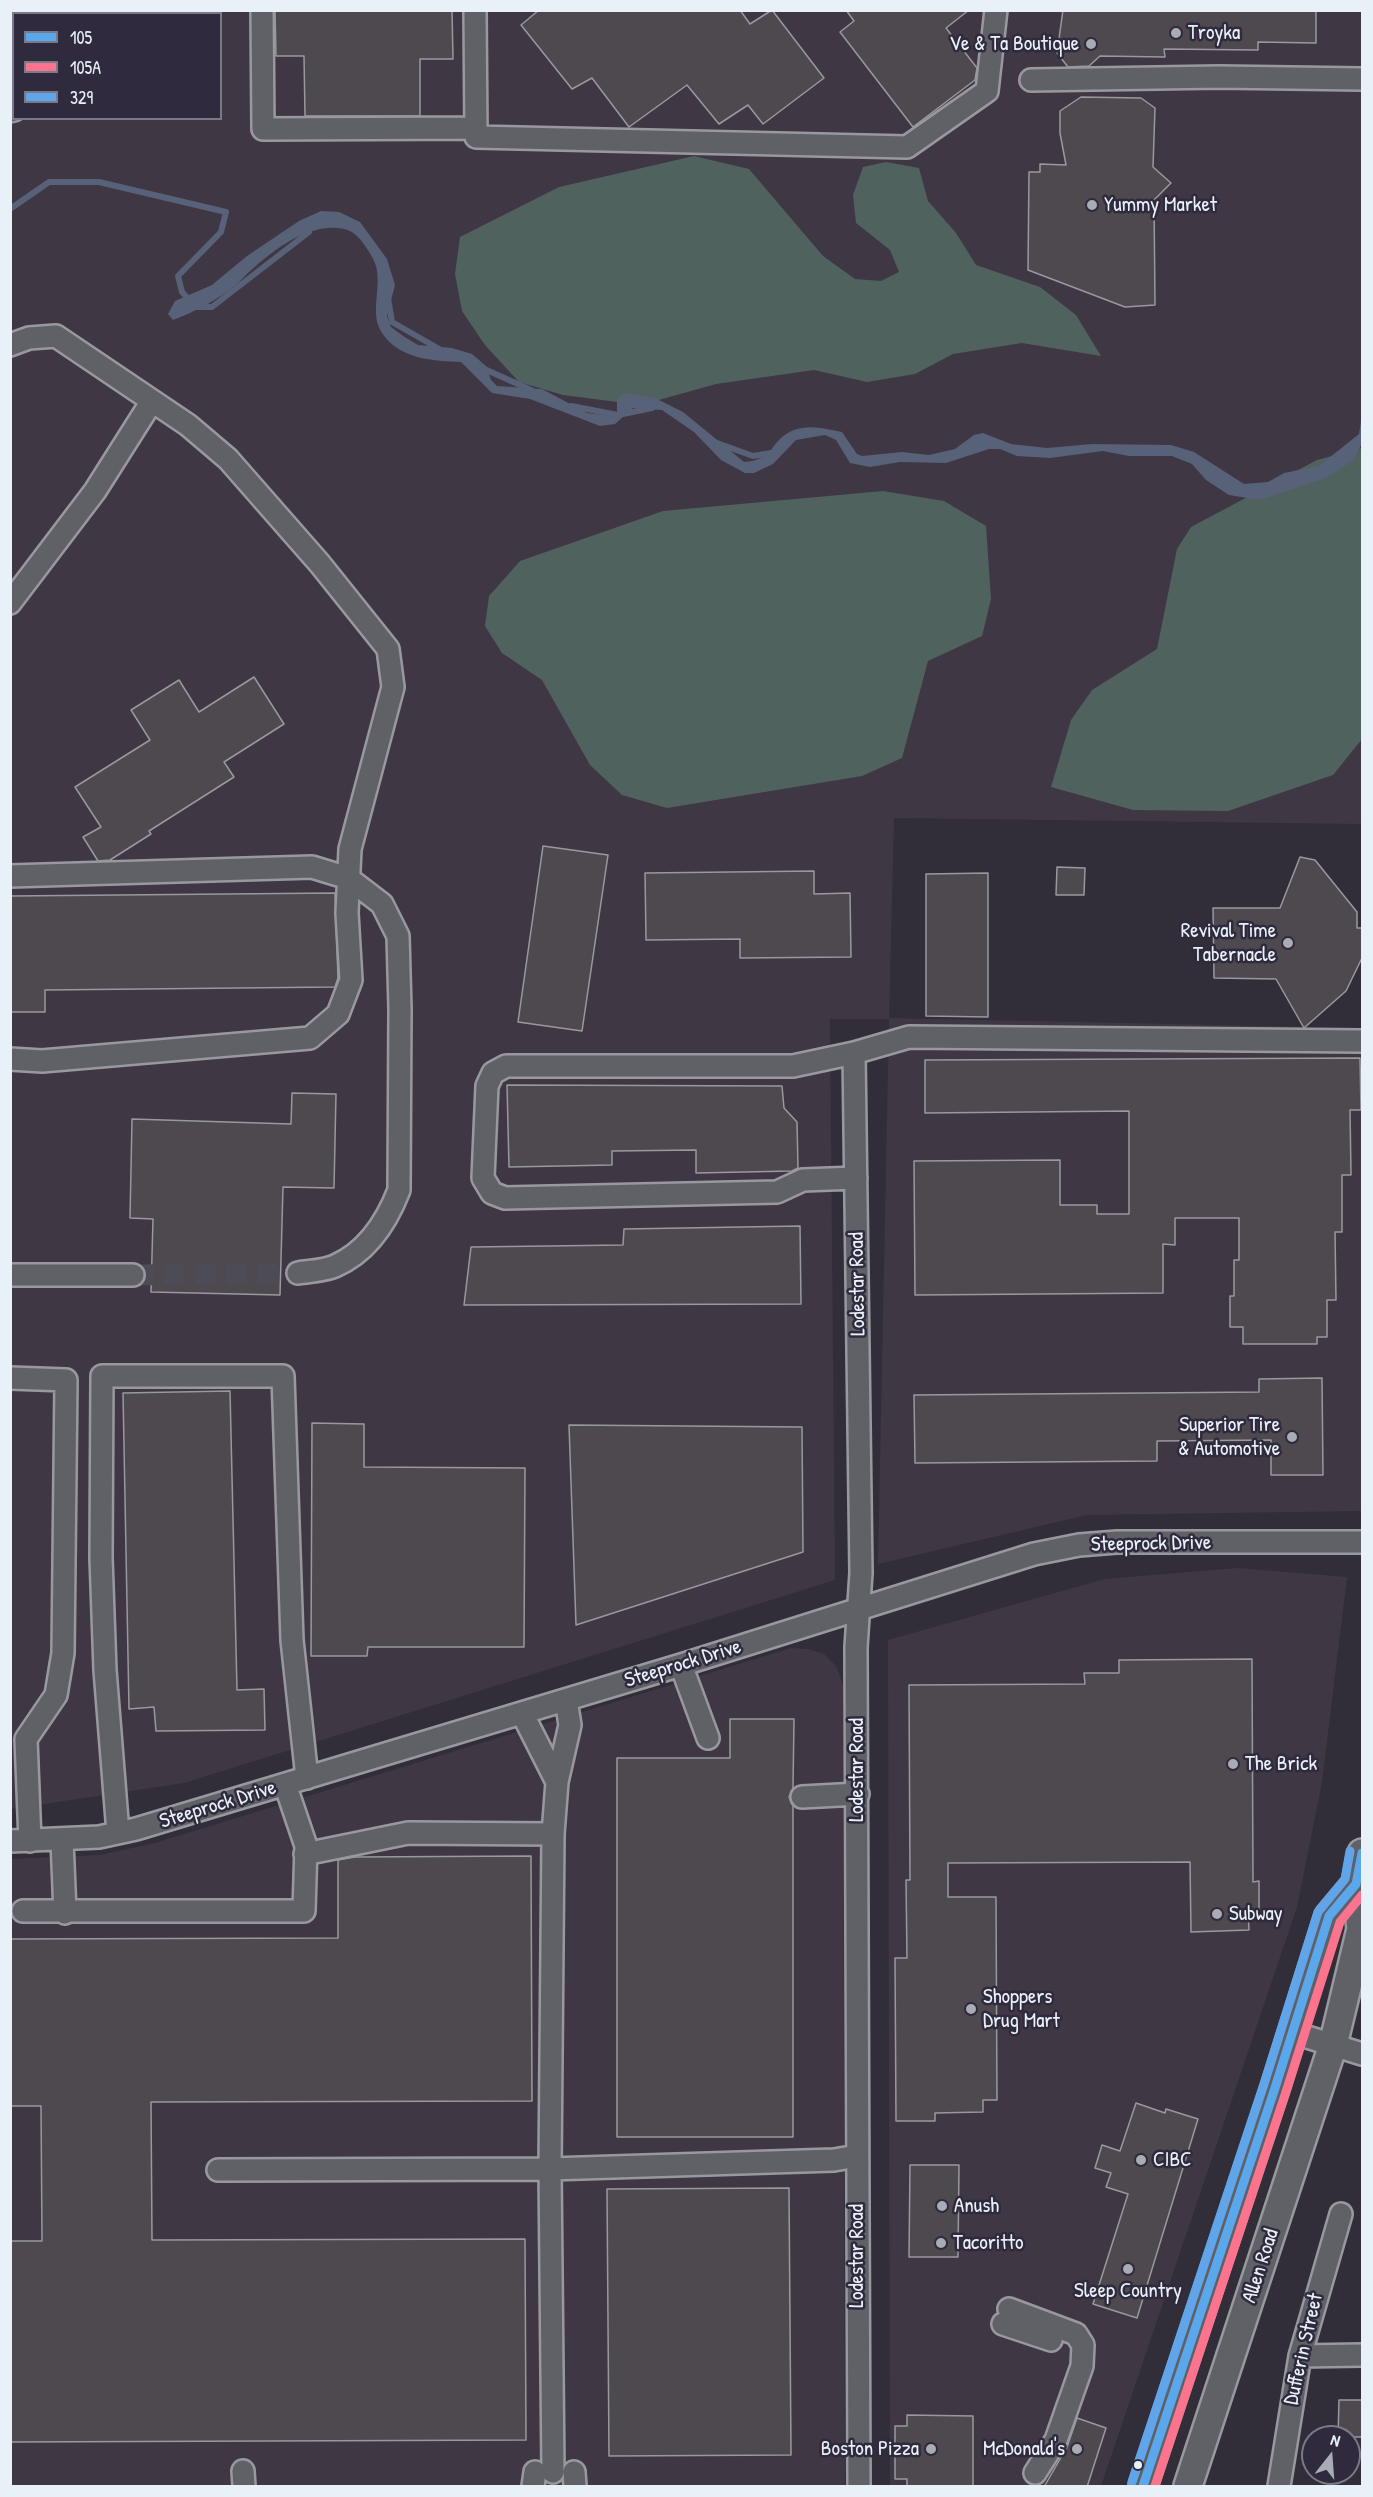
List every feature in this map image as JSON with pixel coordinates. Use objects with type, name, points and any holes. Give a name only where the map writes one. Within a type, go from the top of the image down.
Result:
[{"type":"main road","points":[[1333,2045],[1361,1929],[1356,1884],[1362,1853]]},
{"type":"main road","points":[[1292,2032],[1329,1916],[1356,1884]]},
{"type":"main road","name":"Allen Road","points":[[1143,2487],[1292,2032]]},
{"type":"main road","name":"Allen Road","points":[[1188,2487],[1333,2045]]},
{"type":"street","points":[[262,10],[263,129],[476,128]]},
{"type":"street","points":[[475,10],[476,137],[908,147],[987,91],[996,10]]},
{"type":"street","points":[[1031,80],[1219,77],[1362,79]]},
{"type":"street","points":[[10,345],[29,338],[56,336],[188,425],[228,459],[320,564],[388,649],[393,687],[350,849],[347,913],[351,980],[338,1014],[310,1038],[42,1061],[10,1059]]},
{"type":"street","points":[[10,603],[95,491],[152,401]]},
{"type":"street","points":[[10,876],[312,867],[348,878],[382,904],[398,936],[399,1190],[390,1213],[374,1236],[352,1255],[334,1267],[298,1273]]},
{"type":"street","points":[[856,1178],[803,1180],[777,1192],[505,1198],[492,1193],[483,1178],[487,1086],[493,1073],[506,1066],[793,1066],[854,1053],[909,1037],[1362,1041]]},
{"type":"street","name":"Lodestar Road","points":[[854,1053],[861,1561],[856,1647],[859,2487]]},
{"type":"street","points":[[10,1275],[133,1275]]},
{"type":"street","points":[[118,1833],[105,1670],[100,1558],[102,1376],[284,1376],[292,1640],[307,1778]]},
{"type":"street","points":[[10,1378],[66,1380],[63,1653],[56,1695],[26,1738],[20,1841]]},
{"type":"street","name":"Steeprock Drive","points":[[20,1841],[99,1837],[118,1833],[681,1665],[1034,1554],[1079,1545],[1128,1542],[1362,1542]]},
{"type":"street","points":[[681,1665],[708,1738]]},
{"type":"street","points":[[540,2477],[550,2169],[552,1833],[557,1782],[570,1725],[566,1700]]},
{"type":"street","points":[[522,1713],[557,1782]]},
{"type":"street","points":[[23,1911],[304,1911],[306,1846],[285,1784]]},
{"type":"street","points":[[802,1797],[858,1794]]},
{"type":"street","points":[[305,1854],[408,1833],[552,1833]]},
{"type":"street","points":[[62,1840],[65,1912]]},
{"type":"street","points":[[1292,2032],[1362,2054]]},
{"type":"street","points":[[218,2170],[550,2169],[834,2160],[857,2156]]},
{"type":"street","name":"Dufferin Street","points":[[1279,2487],[1300,2356],[1341,2214]]},
{"type":"street","points":[[1006,2317],[1076,2334],[1083,2345],[1082,2366],[1056,2440],[1035,2474]]},
{"type":"street","points":[[1300,2356],[1362,2355]]},
{"type":"shaded area","points":[[10,11],[1362,11],[1362,824],[894,818],[889,1018],[1362,1028],[1361,1511],[1087,1515],[878,1564],[889,1019],[830,1019],[835,1580],[184,1783],[11,1809]]},
{"type":"shaded area","points":[[694,156],[749,169],[823,256],[855,279],[881,281],[899,272],[890,250],[856,223],[853,195],[863,167],[886,162],[919,168],[928,201],[956,233],[976,265],[1040,287],[1076,315],[1101,356],[1022,343],[953,354],[915,374],[867,382],[814,370],[716,384],[641,405],[563,395],[519,382],[485,345],[462,311],[455,274],[460,237],[559,187]]},
{"type":"shaded area","points":[[1362,448],[1362,739],[1333,775],[1228,811],[1133,810],[1051,787],[1071,720],[1092,690],[1157,649],[1177,549],[1191,527],[1317,460]]},
{"type":"shaded area","points":[[883,491],[944,501],[986,526],[991,599],[982,636],[928,661],[902,758],[862,776],[667,808],[622,795],[590,765],[542,680],[502,653],[485,626],[489,596],[520,561],[663,511]]},
{"type":"shaded area","points":[[1238,1568],[1347,1577],[1322,1782],[1297,1907],[1101,2486],[890,2486],[888,1640],[1105,1579]]},
{"type":"shaded area","points":[[791,1648],[808,1649],[824,1654],[836,1666],[843,1685],[845,2486],[11,2486],[10,1859],[100,1855],[155,1843]]},
{"type":"water","points":[[321,211],[339,212],[360,222],[387,259],[395,285],[387,316],[391,327],[418,345],[452,348],[472,354],[486,366],[491,380],[497,386],[542,389],[587,413],[613,416],[617,412],[617,400],[623,393],[655,398],[683,412],[744,462],[762,457],[786,434],[806,427],[842,432],[857,454],[862,456],[902,452],[929,455],[955,449],[974,435],[983,433],[1011,444],[1047,448],[1092,444],[1171,445],[1194,452],[1244,484],[1268,482],[1284,473],[1319,466],[1359,434],[1362,415],[1362,443],[1354,460],[1326,478],[1259,500],[1229,495],[1206,480],[1192,464],[1172,456],[1129,456],[1103,451],[1050,458],[1017,456],[1000,449],[989,449],[946,463],[900,462],[870,467],[850,463],[836,440],[825,435],[796,440],[773,464],[754,473],[745,473],[721,460],[694,432],[662,410],[633,408],[615,424],[600,426],[530,399],[492,393],[461,362],[417,357],[398,348],[389,342],[378,326],[376,266],[356,235],[339,228],[317,230],[296,238],[266,257],[236,285],[214,301],[173,320],[168,314],[175,301],[212,285],[247,256],[299,221]]},
{"type":"building","points":[[275,10],[452,10],[453,59],[420,59],[420,116],[305,116],[304,56],[276,56]]},
{"type":"building","points":[[539,10],[740,10],[750,24],[772,10],[824,78],[763,124],[748,105],[719,124],[687,85],[629,127],[592,78],[572,89],[521,25]]},
{"type":"building","points":[[846,10],[969,10],[946,28],[977,68],[975,80],[913,127],[840,32],[854,21]]},
{"type":"building","points":[[1063,10],[1316,10],[1316,43],[1258,42],[1258,50],[1164,49],[1165,57],[1100,56],[1089,66],[1068,67],[1057,53]]},
{"type":"building","name":"Yummy Market","points":[[1081,97],[1141,98],[1155,108],[1153,167],[1171,183],[1154,200],[1155,305],[1125,307],[1028,270],[1029,172],[1040,172],[1040,164],[1066,165],[1060,133],[1060,111]]},
{"type":"building","points":[[254,677],[284,724],[224,762],[234,777],[149,831],[151,834],[110,860],[98,861],[83,837],[101,827],[75,787],[150,740],[131,710],[179,680],[199,712]]},
{"type":"building","points":[[543,846],[608,855],[582,1031],[518,1022]]},
{"type":"building","name":"Revival Time Tabernacle","points":[[1300,857],[1315,860],[1357,912],[1357,928],[1362,928],[1362,958],[1346,991],[1304,1028],[1276,979],[1214,978],[1213,908],[1280,908]]},
{"type":"building","points":[[1057,867],[1085,868],[1084,895],[1056,895]]},
{"type":"building","points":[[814,871],[814,894],[850,893],[851,957],[740,958],[740,939],[646,940],[645,873]]},
{"type":"building","points":[[988,873],[988,1017],[926,1016],[926,874]]},
{"type":"building","points":[[335,893],[338,978],[335,987],[45,990],[45,1012],[10,1012],[10,896]]},
{"type":"building","points":[[1360,1058],[1361,1110],[1350,1110],[1351,1175],[1342,1175],[1342,1232],[1335,1232],[1336,1300],[1327,1300],[1327,1337],[1317,1337],[1317,1344],[1243,1344],[1243,1327],[1230,1327],[1230,1296],[1234,1296],[1234,1260],[1239,1260],[1239,1218],[1175,1218],[1175,1245],[1163,1244],[1163,1293],[915,1295],[914,1161],[1060,1160],[1060,1205],[1097,1205],[1097,1214],[1129,1214],[1129,1111],[925,1113],[925,1060]]},
{"type":"building","points":[[507,1085],[782,1086],[784,1108],[797,1122],[798,1168],[792,1171],[696,1173],[696,1150],[612,1151],[612,1165],[509,1167]]},
{"type":"building","points":[[292,1093],[336,1094],[334,1188],[283,1187],[280,1295],[151,1292],[153,1219],[130,1218],[132,1119],[291,1124]]},
{"type":"building","points":[[800,1226],[801,1304],[464,1305],[471,1247],[623,1245],[624,1229]]},
{"type":"building","points":[[1322,1378],[1323,1475],[1271,1475],[1271,1440],[1157,1441],[1157,1461],[915,1463],[914,1395],[1259,1392],[1259,1379]]},
{"type":"building","points":[[230,1391],[237,1690],[264,1689],[265,1730],[156,1731],[154,1707],[129,1709],[123,1393]]},
{"type":"building","points":[[312,1423],[364,1424],[364,1467],[525,1468],[524,1647],[368,1647],[367,1656],[311,1656]]},
{"type":"building","points":[[569,1425],[802,1427],[803,1552],[576,1625]]},
{"type":"building","points":[[1252,1659],[1253,1882],[1259,1881],[1259,1911],[1248,1911],[1249,1930],[1191,1932],[1190,1862],[948,1863],[948,1897],[996,1897],[997,2100],[983,2100],[983,2112],[935,2113],[935,2121],[896,2121],[895,1958],[907,1958],[906,1880],[910,1880],[909,1685],[1085,1684],[1084,1673],[1119,1673],[1119,1660]]},
{"type":"building","points":[[730,1719],[794,1719],[793,1788],[789,1797],[793,1806],[793,2137],[617,2137],[617,1758],[730,1758]]},
{"type":"building","points":[[531,1856],[532,2101],[151,2102],[152,2240],[525,2239],[526,2440],[10,2442],[10,2241],[42,2241],[41,2106],[10,2106],[10,1939],[338,1938],[338,1860],[355,1857]]},
{"type":"building","points":[[1136,2103],[1165,2113],[1166,2109],[1198,2119],[1137,2318],[1093,2304],[1128,2194],[1106,2187],[1111,2173],[1095,2168],[1102,2145],[1120,2151]]},
{"type":"building","points":[[910,2165],[959,2165],[958,2257],[909,2257]]},
{"type":"building","points":[[789,2188],[791,2455],[609,2456],[607,2189]]},
{"type":"building","points":[[1339,2400],[1362,2400],[1362,2437],[1361,2425],[1338,2425]]},
{"type":"building","points":[[907,2415],[973,2416],[973,2487],[907,2487],[907,2479],[895,2479],[895,2426],[907,2426]]},
{"type":"building","name":"McDonald's","points":[[1077,2418],[1106,2428],[1087,2487],[1044,2487],[1067,2447]]},
{"type":"waterway","points":[[10,209],[49,182],[99,182],[226,212],[221,232],[178,276],[182,292],[196,307],[212,307],[309,232]]},
{"type":"waterway","points":[[388,298],[392,322],[441,350]]},
{"type":"waterway","points":[[480,367],[531,390]]},
{"type":"waterway","points":[[571,406],[618,415],[652,408]]},
{"type":"waterway","points":[[717,443],[753,456],[777,452]]},
{"type":"tunnel","points":[[133,1275],[298,1273]]},
{"type":"transit line","name":"329","points":[[1132,2482],[1264,2084],[1318,1912],[1345,1879],[1350,1851]]},
{"type":"transit line","name":"105","points":[[1143,2486],[1275,2088],[1329,1916],[1356,1884],[1362,1853]]},
{"type":"transit line","name":"105A","points":[[1155,2486],[1340,1922],[1362,1895]]},
{"type":"place","name":"Troyka","points":[[1176,33]]},
{"type":"place","name":"Ve & Ta Boutique","points":[[1091,44]]},
{"type":"place","name":"Yummy Market","points":[[1092,205]]},
{"type":"place","name":"Revival Time Tabernacle","points":[[1288,943]]},
{"type":"place","name":"Superior Tire & Automotive","points":[[1292,1437]]},
{"type":"place","name":"The Brick","points":[[1233,1764]]},
{"type":"place","name":"Subway","points":[[1217,1914]]},
{"type":"place","name":"Shoppers Drug Mart","points":[[971,2009]]},
{"type":"place","name":"CIBC","points":[[1141,2160]]},
{"type":"place","name":"Anush","points":[[942,2206]]},
{"type":"place","name":"Tacoritto","points":[[941,2243]]},
{"type":"place","name":"Sleep Country","points":[[1128,2269]]},
{"type":"place","name":"Boston Pizza","points":[[931,2449]]},
{"type":"place","name":"McDonald's","points":[[1077,2449]]}]
